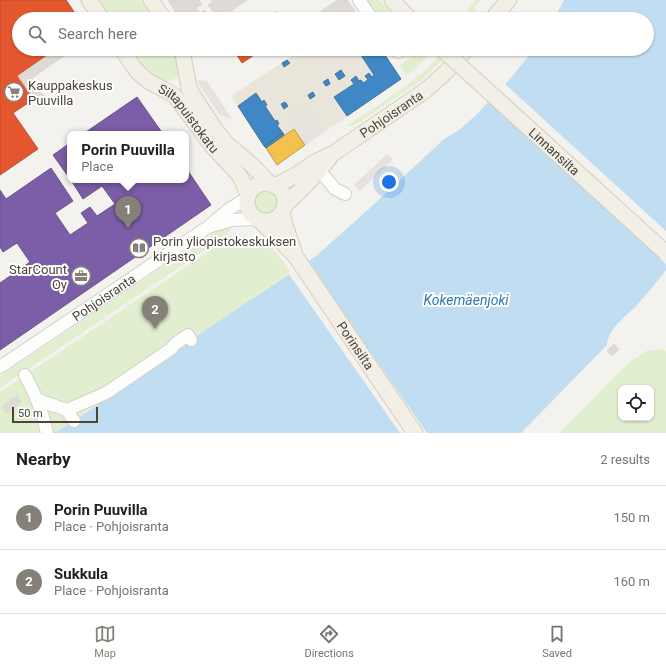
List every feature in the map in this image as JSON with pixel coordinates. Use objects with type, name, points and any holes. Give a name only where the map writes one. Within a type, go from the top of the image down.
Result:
[{"type":"main road","points":[[89,0],[97,12]]},
{"type":"main road","points":[[151,0],[159,12]]},
{"type":"main road","points":[[392,0],[403,12]]},
{"type":"main road","points":[[498,12],[509,0]]},
{"type":"main road","name":"Siltapuistokatu","points":[[127,56],[144,78],[176,97],[184,106],[212,146],[240,176],[247,196]]},
{"type":"main road","name":"Siltapuistokatu","points":[[183,56],[189,88],[215,130],[226,143],[273,185]]},
{"type":"main road","name":"Linnansilta","points":[[450,56],[666,253]]},
{"type":"main road","name":"Pohjoisranta","points":[[334,153],[426,90],[446,72],[460,56]]},
{"type":"main road","points":[[161,87],[170,88],[178,85],[183,80],[186,69]]},
{"type":"main road","points":[[334,153],[320,171],[277,218],[272,221],[265,222],[257,220],[249,212],[247,206],[247,196],[253,188],[259,184],[273,185],[296,175],[315,162],[334,153]]},
{"type":"main road","points":[[273,185],[283,195],[284,209]]},
{"type":"main road","name":"Porinsilta","points":[[284,209],[285,225],[296,258]]},
{"type":"main road","name":"Porinsilta","points":[[257,220],[281,241],[296,258],[415,433]]},
{"type":"street","points":[[360,0],[368,12]]},
{"type":"street","points":[[402,0],[410,12]]},
{"type":"street","points":[[320,171],[335,189],[345,194]]},
{"type":"street","name":"Pohjoisranta","points":[[0,367],[208,227],[247,196]]},
{"type":"street","name":"Pohjoisranta","points":[[208,227],[233,220],[257,220]]},
{"type":"street","points":[[38,400],[71,415],[129,380],[171,349],[188,334],[191,340]]},
{"type":"street","points":[[25,375],[38,400],[47,433]]},
{"type":"shaded area","points":[[292,56],[384,56],[400,80],[277,165],[231,96]]},
{"type":"shaded area","points":[[199,80],[207,81],[232,119],[220,115],[197,82]]},
{"type":"shaded area","points":[[306,107],[323,132],[306,143],[289,118]]},
{"type":"shaded area","points":[[387,154],[393,160],[360,191],[354,185]]},
{"type":"green space","points":[[99,0],[141,0],[149,12],[107,12]]},
{"type":"green space","points":[[364,0],[379,0],[392,12],[372,12]]},
{"type":"green space","points":[[476,0],[481,0],[474,8],[476,12],[467,12]]},
{"type":"green space","points":[[136,56],[179,56],[181,68],[176,78],[165,82],[151,77],[141,70],[141,63]]},
{"type":"green space","points":[[428,56],[407,75],[400,66],[410,57]]},
{"type":"green space","points":[[439,56],[446,56],[422,80],[360,122],[349,127],[348,125],[412,81]]},
{"type":"green space","points":[[266,189],[275,193],[279,202],[275,211],[266,215],[257,211],[253,202],[257,193]]},
{"type":"green space","points":[[230,226],[230,230],[226,236],[0,388],[0,376],[212,234]]},
{"type":"green space","points":[[257,237],[276,253],[291,272],[58,431],[50,433],[0,433],[0,392],[229,238]]},
{"type":"green space","points":[[661,349],[666,351],[666,433],[559,433],[627,364],[646,351]]},
{"type":"water","name":"Kokemäenjoki","points":[[564,0],[666,0],[666,270],[638,304],[614,328],[608,339],[607,345],[521,433],[50,433],[58,431],[74,421],[316,256],[444,139],[459,130],[476,115],[510,79],[528,56],[654,56],[654,12],[558,12]]},
{"type":"pier","points":[[504,83],[666,231],[666,264],[487,100]]},
{"type":"pier","points":[[306,260],[427,433],[400,433],[288,273]]},
{"type":"building: Homes","points":[[294,129],[305,145],[277,165],[266,148]]},
{"type":"building: Shops","name":"Kauppakeskus Puuvilla","points":[[0,0],[66,0],[74,12],[12,12],[12,56],[47,56],[18,76],[34,99],[13,113],[38,149],[0,175]]},
{"type":"building: Shops","points":[[238,56],[252,56],[242,63]]},
{"type":"building: Offices","points":[[137,97],[161,131],[87,131]]},
{"type":"building: Offices","points":[[67,145],[67,175],[53,155]]},
{"type":"building: Offices","points":[[51,168],[73,201],[55,213],[70,235],[88,223],[81,213],[90,207],[97,216],[115,204],[102,186],[83,199],[73,183],[189,183],[189,172],[211,205],[0,350],[0,283],[30,262],[17,243],[3,252],[0,247],[0,190],[6,199]]},
{"type":"building: Schools","points":[[362,56],[386,56],[401,79],[347,116],[334,97],[354,84],[351,80],[356,76],[359,81],[361,80],[363,83],[368,80],[365,76],[369,73],[372,77],[374,75]]},
{"type":"building: Schools","points":[[287,60],[290,63],[284,67],[282,63]]},
{"type":"building: Schools","points":[[341,70],[345,76],[339,80],[335,74]]},
{"type":"building: Schools","points":[[328,79],[330,84],[326,86],[323,82]]},
{"type":"building: Schools","points":[[313,92],[315,96],[310,99],[308,95]]},
{"type":"building: Schools","points":[[256,93],[262,102],[264,100],[267,105],[265,106],[275,121],[277,120],[279,124],[277,125],[283,133],[264,146],[238,106]]},
{"type":"building: Schools","points":[[285,102],[288,106],[284,109],[281,104]]},
{"type":"building: Schools","points":[[283,133],[284,135],[266,148],[264,146]]},
{"type":"building: Other","points":[[168,0],[199,0],[202,4],[196,8],[199,12],[176,12]]},
{"type":"building: Other","points":[[211,0],[247,0],[229,12],[214,12],[208,5],[212,2]]},
{"type":"building: Other","points":[[337,0],[347,0],[355,11],[354,12],[320,12]]},
{"type":"building: Other","points":[[47,56],[64,56],[32,78],[46,99],[38,105],[18,76]]},
{"type":"building: Other","points":[[614,344],[619,349],[612,356],[607,351]]},
{"type":"building: Other","points":[[17,396],[21,402],[6,413],[2,406]]},
{"type":"place","name":"Kauppakeskus Puuvilla","points":[[14,92]]},
{"type":"place","name":"Porin Puuvilla","points":[[128,229]]},
{"type":"place","name":"Porin yliopistokeskuksen kirjasto","points":[[139,248]]},
{"type":"place","name":"StarCount Oy","points":[[81,276]]},
{"type":"place","name":"Sukkula","points":[[155,329]]}]
